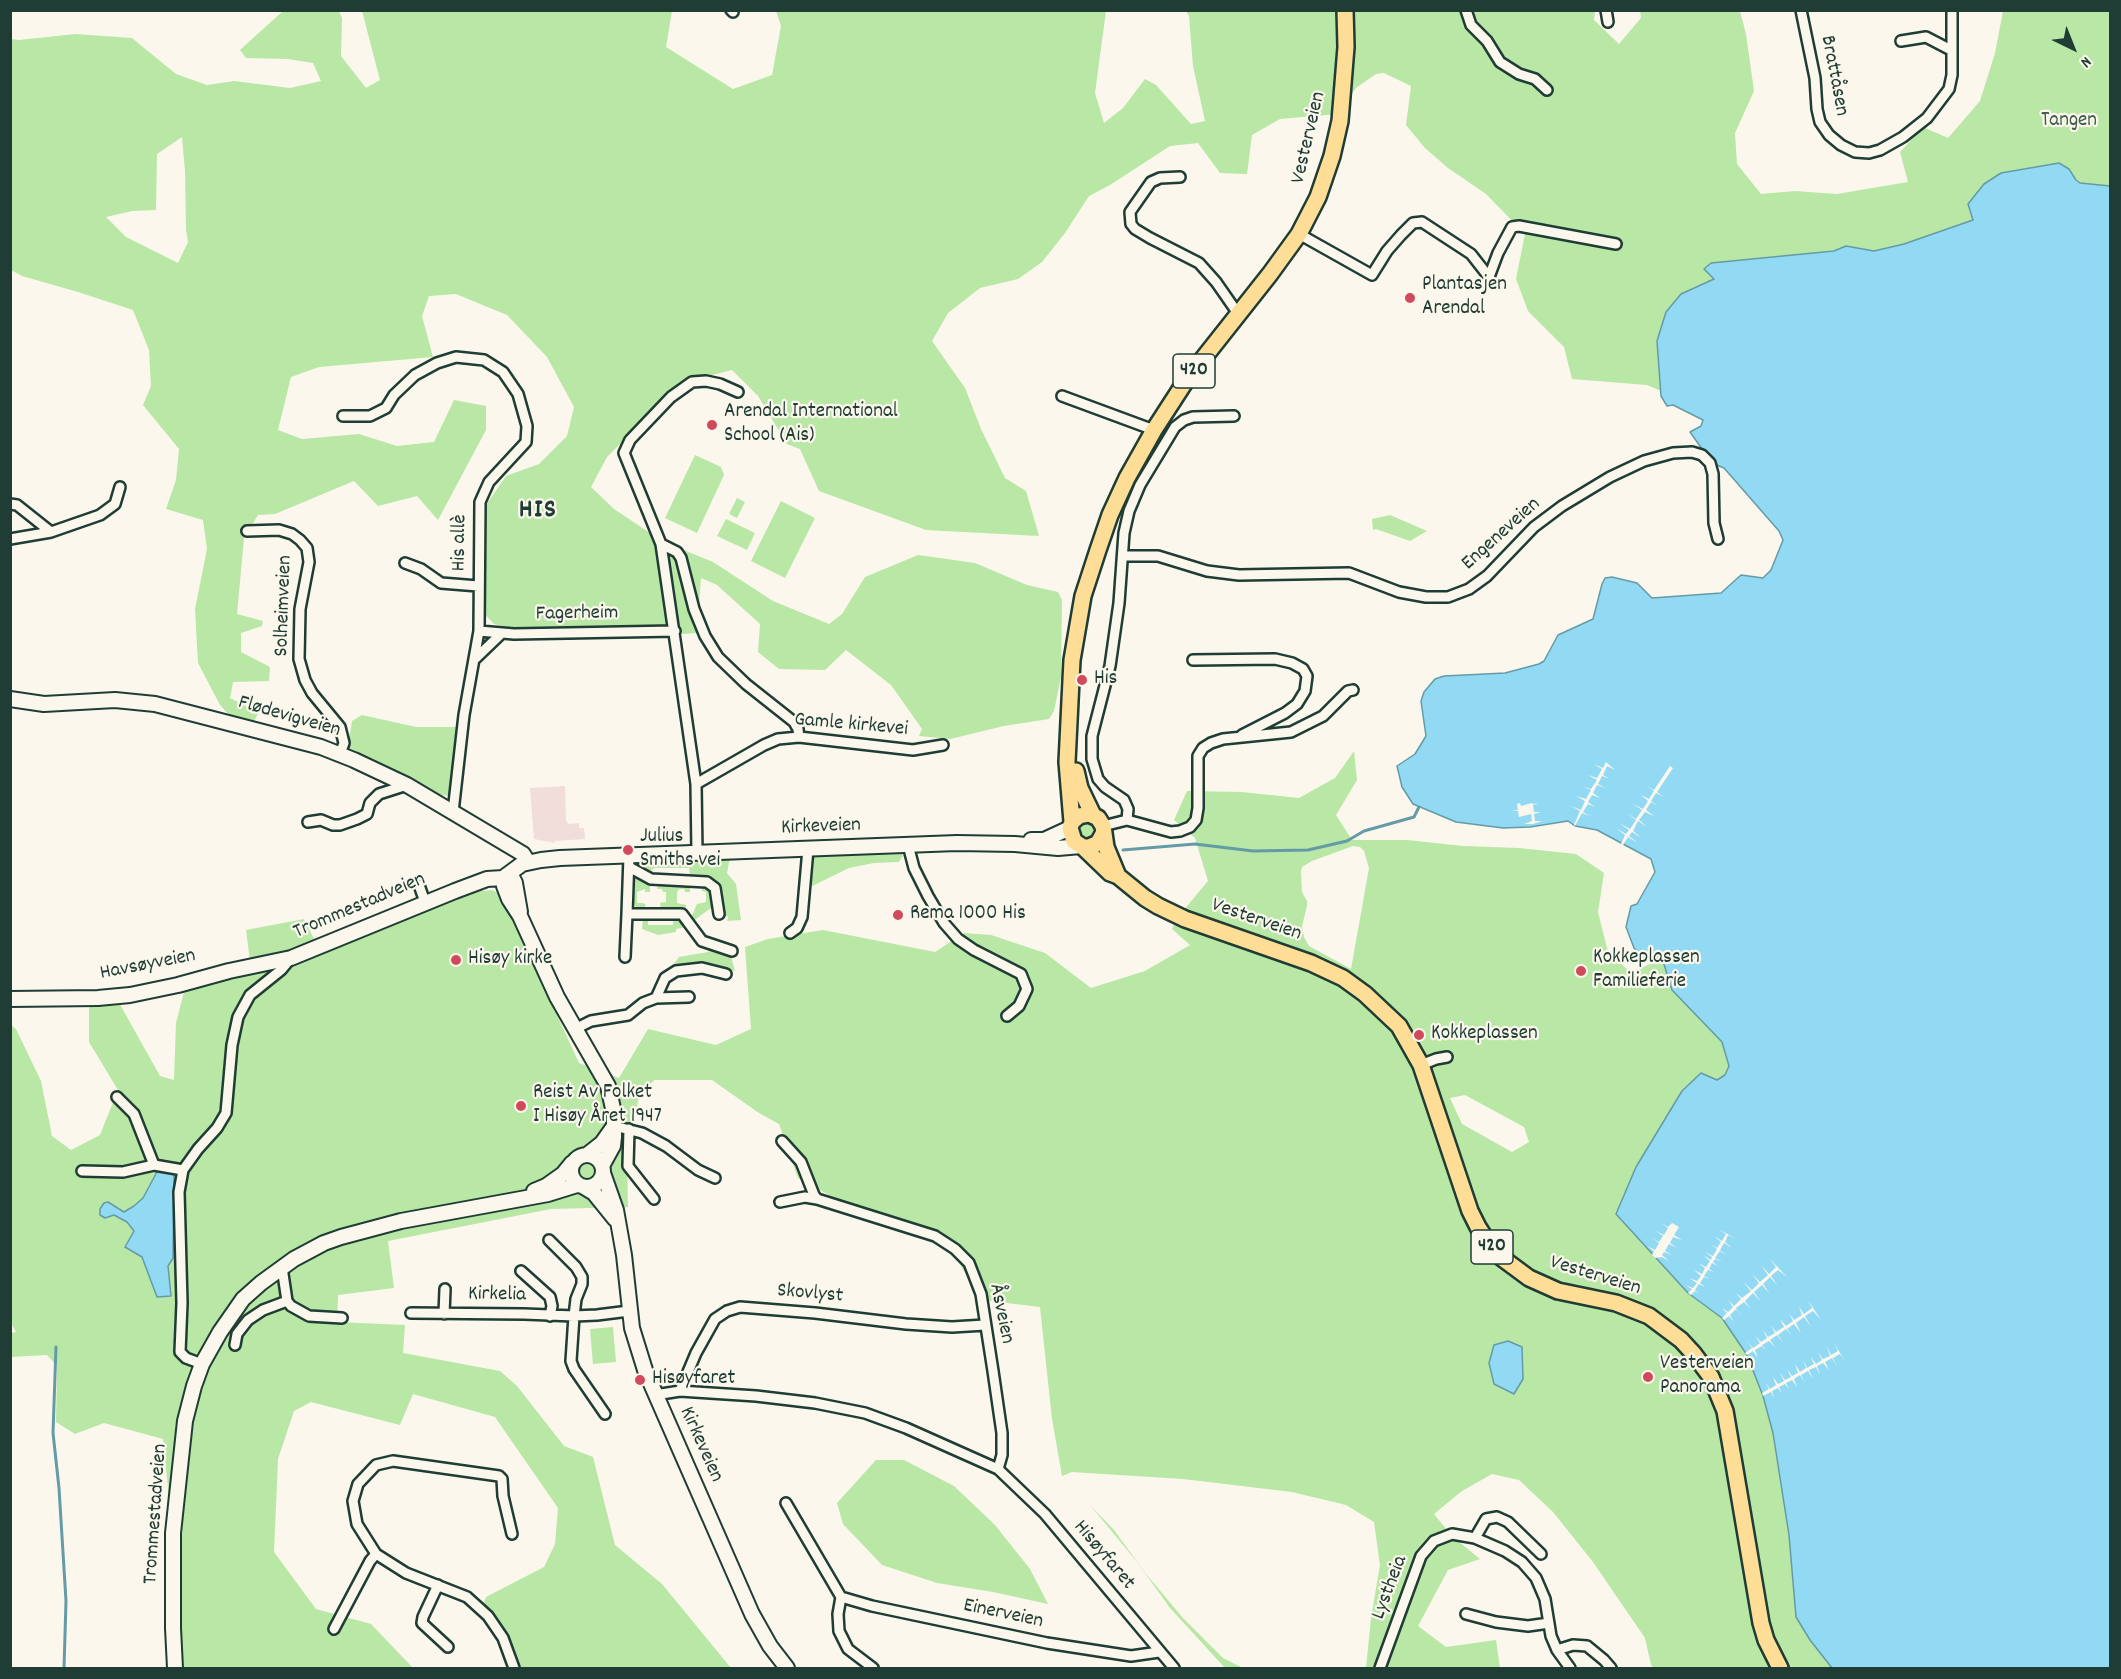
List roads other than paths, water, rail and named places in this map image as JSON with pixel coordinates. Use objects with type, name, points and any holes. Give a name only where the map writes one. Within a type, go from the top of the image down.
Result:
[{"type":"main road","name":"Vesterveien","points":[[1071,825],[1067,762],[1072,660],[1083,596],[1110,515],[1127,478],[1154,430],[1188,379],[1299,234],[1318,197],[1332,156],[1340,121],[1346,47],[1345,10]]},
{"type":"main road","name":"Flødevigveien","points":[[10,699],[44,704],[115,700],[155,704],[321,747],[407,785],[523,854],[528,862]]},
{"type":"main road","name":"Vesterveien","points":[[1069,746],[1080,788],[1100,825],[1118,876]]},
{"type":"main road","points":[[1071,825],[1084,814],[1100,825],[1098,843],[1082,847]]},
{"type":"main road","name":"Kirkeveien","points":[[1015,844],[1044,840],[1071,825]]},
{"type":"main road","name":"420","points":[[1071,825],[1071,837],[1082,847]]},
{"type":"main road","name":"Kirkeveien","points":[[507,876],[522,864],[550,859],[629,861],[697,853],[908,845],[1015,844],[1058,848],[1082,847]]},
{"type":"main road","name":"Vesterveien","points":[[1082,847],[1110,873],[1118,876],[1145,898],[1173,913],[1311,963],[1343,978],[1365,994],[1399,1026],[1421,1065],[1470,1211],[1483,1235],[1502,1258],[1529,1278],[1558,1290],[1616,1303],[1649,1316],[1681,1340],[1711,1377],[1725,1411],[1761,1623],[1772,1654],[1780,1668]]},
{"type":"main road","points":[[507,876],[504,886],[509,899],[520,916],[557,997],[608,1086],[614,1113],[613,1146],[603,1169],[602,1178],[594,1185],[581,1186],[571,1177],[572,1163],[579,1156],[588,1155],[597,1158],[603,1169]]},
{"type":"main road","name":"Trommestadveien","points":[[291,958],[425,902],[487,879],[507,876]]},
{"type":"main road","name":"Havsøyveien","points":[[10,999],[98,998],[130,995],[291,958]]},
{"type":"main road","points":[[588,1155],[602,1143],[614,1126]]},
{"type":"main road","name":"Trommestadveien","points":[[510,1201],[546,1186],[563,1174],[572,1163]]},
{"type":"main road","name":"Kirkeveien","points":[[603,1169],[616,1210],[624,1255],[629,1311],[637,1347],[655,1395],[752,1614],[770,1646],[787,1668]]},
{"type":"main road","name":"Kirkeveien","points":[[581,1186],[594,1193],[618,1223]]},
{"type":"main road","name":"Trommestadveien","points":[[175,1668],[173,1533],[185,1422],[202,1364],[220,1332],[243,1299],[279,1268],[324,1243],[369,1228],[581,1186]]},
{"type":"street","points":[[1466,10],[1471,25],[1487,41],[1500,62],[1519,74],[1535,79],[1547,90]]},
{"type":"street","points":[[1606,10],[1608,22]]},
{"type":"street","name":"Brattåsen","points":[[1802,10],[1815,78],[1820,122],[1841,146],[1855,152],[1869,153],[1880,150],[1903,137],[1927,118],[1949,90],[1952,75],[1952,10]]},
{"type":"street","points":[[1901,41],[1926,37],[1951,50]]},
{"type":"street","points":[[1180,177],[1160,178],[1151,182],[1130,212],[1131,224],[1143,234],[1199,263],[1216,282],[1239,315]]},
{"type":"street","points":[[1299,234],[1372,275],[1387,251],[1413,223],[1422,222],[1471,254],[1489,277],[1498,253],[1512,228],[1519,226],[1616,244]]},
{"type":"street","name":"His allè","points":[[343,416],[370,416],[386,408],[394,395],[415,375],[437,363],[456,357],[484,360],[503,372],[518,394],[527,426],[526,442],[489,482],[480,502],[479,631],[476,659],[464,716],[453,812]]},
{"type":"street","points":[[697,853],[696,784],[661,544],[624,453],[626,446],[671,397],[693,382],[713,383],[738,392]]},
{"type":"street","points":[[1062,396],[1154,430]]},
{"type":"street","points":[[1127,820],[1128,809],[1124,800],[1105,787],[1098,779],[1092,759],[1092,736],[1110,666],[1124,556],[1124,533],[1129,512],[1140,485],[1175,427],[1193,417],[1234,416]]},
{"type":"street","name":"Engeneveien","points":[[1124,556],[1158,556],[1207,571],[1239,575],[1349,573],[1400,592],[1426,597],[1448,597],[1470,589],[1487,576],[1534,527],[1562,506],[1644,461],[1673,453],[1692,452],[1702,455],[1710,463],[1713,474],[1714,523],[1718,539]]},
{"type":"street","points":[[10,539],[51,532],[100,515],[115,504],[120,487]]},
{"type":"street","points":[[10,504],[17,505],[51,532]]},
{"type":"street","name":"Solheimveien","points":[[247,531],[279,530],[292,534],[307,548],[309,562],[300,609],[299,659],[305,680],[312,693],[340,727],[344,743],[340,754]]},
{"type":"street","points":[[661,544],[677,552],[681,558],[694,609],[705,636],[718,657],[746,684],[794,722],[799,737]]},
{"type":"street","points":[[405,562],[421,569],[441,583],[478,585]]},
{"type":"street","name":"Fagerheim","points":[[479,631],[502,633],[675,631]]},
{"type":"street","points":[[476,659],[502,633]]},
{"type":"street","points":[[1193,660],[1275,659],[1292,663],[1303,669],[1307,676],[1305,691],[1297,704],[1285,713],[1237,738]]},
{"type":"street","points":[[1100,825],[1127,820],[1171,832],[1190,827],[1196,820],[1198,808],[1198,756],[1210,742],[1291,732],[1323,716],[1348,691],[1353,690]]},
{"type":"street","name":"Gamle kirkevei","points":[[696,784],[778,739],[799,737],[913,750],[943,745]]},
{"type":"street","points":[[308,822],[321,820],[340,825],[357,819],[367,814],[370,803],[379,794],[407,785]]},
{"type":"street","points":[[908,845],[914,868],[928,896],[944,923],[958,939],[974,950],[1021,974],[1027,988],[1018,1006],[1007,1016]]},
{"type":"street","points":[[790,933],[797,928],[802,916],[807,849]]},
{"type":"street","points":[[625,957],[629,861]]},
{"type":"street","name":"Kirkeveien","points":[[629,861],[651,879],[707,882],[715,888],[719,914]]},
{"type":"street","points":[[418,885],[425,902]]},
{"type":"street","points":[[627,914],[682,914],[702,941],[732,951]]},
{"type":"street","name":"Trommestadveien","points":[[202,1364],[186,1358],[180,1352],[182,1304],[179,1192],[183,1170],[217,1128],[226,1113],[232,1045],[238,1017],[250,995],[281,970],[291,958]]},
{"type":"street","points":[[656,998],[665,978],[676,971],[702,968],[726,974]]},
{"type":"street","points":[[575,1029],[591,1021],[628,1015],[643,1002],[656,998],[689,997]]},
{"type":"street","points":[[1421,1065],[1447,1057]]},
{"type":"street","points":[[117,1097],[134,1114],[154,1165]]},
{"type":"street","points":[[614,1126],[642,1133],[666,1146],[698,1170],[715,1178]]},
{"type":"street","points":[[629,1129],[628,1166],[654,1199]]},
{"type":"street","points":[[782,1141],[801,1162],[817,1199]]},
{"type":"street","points":[[82,1171],[123,1172],[154,1165],[183,1170]]},
{"type":"street","name":"Åsveien","points":[[780,1202],[805,1197],[817,1199],[934,1236],[955,1249],[969,1263],[981,1294],[1002,1434],[1002,1455],[998,1469]]},
{"type":"street","points":[[549,1240],[576,1267],[582,1277],[582,1284],[576,1299],[571,1360],[574,1369],[605,1414]]},
{"type":"street","points":[[279,1268],[283,1274],[287,1301],[301,1312],[309,1316],[342,1317]]},
{"type":"street","name":"Kirkelia","points":[[521,1271],[550,1297],[552,1306],[550,1316]]},
{"type":"street","name":"Kirkelia","points":[[444,1289],[444,1314]]},
{"type":"street","points":[[235,1345],[237,1334],[248,1320],[263,1310],[287,1301]]},
{"type":"street","name":"Skovlyst","points":[[680,1391],[696,1353],[715,1318],[726,1311],[740,1307],[906,1324],[952,1327],[986,1325]]},
{"type":"street","name":"Kirkelia","points":[[411,1313],[574,1316],[629,1311]]},
{"type":"street","name":"Hisøyfaret","points":[[655,1395],[680,1391],[756,1396],[815,1403],[865,1413],[906,1428],[998,1469],[1045,1514],[1174,1668]]},
{"type":"street","points":[[512,1534],[503,1496],[502,1479],[499,1476],[393,1461],[376,1465],[358,1484],[353,1501],[357,1524],[376,1554],[406,1573],[467,1597],[488,1616],[503,1638],[514,1668]]},
{"type":"street","points":[[786,1503],[841,1597],[838,1614],[839,1631],[848,1649],[873,1668]]},
{"type":"street","points":[[1475,1539],[1486,1519],[1497,1516],[1508,1522],[1541,1554]]},
{"type":"street","name":"Lystheia","points":[[1380,1668],[1421,1556],[1434,1541],[1452,1534],[1475,1539],[1505,1551],[1522,1562],[1536,1578],[1545,1599],[1557,1650],[1570,1668]]},
{"type":"street","points":[[334,1629],[370,1561],[376,1554]]},
{"type":"street","points":[[438,1585],[422,1623],[448,1647]]},
{"type":"street","name":"Einerveien","points":[[841,1597],[872,1606],[1047,1643],[1131,1656],[1159,1652]]},
{"type":"street","points":[[1466,1614],[1496,1622],[1528,1626],[1549,1623]]},
{"type":"street","points":[[1557,1650],[1573,1645],[1587,1646],[1611,1668]]},
{"type":"water","points":[[2059,163],[2069,169],[2080,183],[2110,186],[2110,1668],[1832,1668],[1810,1640],[1796,1617],[1789,1535],[1773,1433],[1763,1396],[1747,1355],[1722,1318],[1688,1293],[1616,1214],[1636,1167],[1682,1091],[1701,1073],[1717,1080],[1725,1075],[1729,1066],[1722,1042],[1672,990],[1662,958],[1641,957],[1634,948],[1626,927],[1631,906],[1637,904],[1655,872],[1651,859],[1597,830],[1575,826],[1568,821],[1530,827],[1503,828],[1456,822],[1413,804],[1402,787],[1397,766],[1415,754],[1426,736],[1421,701],[1424,692],[1435,679],[1444,676],[1505,673],[1539,664],[1544,661],[1558,635],[1593,619],[1605,578],[1612,577],[1637,583],[1652,598],[1721,593],[1741,575],[1763,578],[1771,570],[1783,540],[1779,531],[1724,468],[1712,463],[1690,432],[1701,426],[1703,420],[1673,405],[1667,406],[1661,396],[1657,341],[1666,312],[1681,294],[1714,279],[1704,269],[1711,263],[1834,251],[1846,246],[1874,251],[1904,244],[1973,220],[1968,204],[1984,184],[2001,173]]},
{"type":"water","points":[[158,1170],[174,1174],[173,1258],[168,1266],[171,1296],[157,1297],[142,1257],[125,1247],[134,1231],[127,1222],[114,1215],[105,1218],[100,1215],[100,1209],[104,1203],[108,1202],[124,1212],[134,1206],[143,1198]]},
{"type":"water","points":[[1508,1341],[1522,1347],[1523,1379],[1514,1394],[1494,1384],[1489,1363],[1494,1345]]},
{"type":"waterway","points":[[1123,850],[1195,844],[1253,851],[1308,850],[1347,841],[1364,831],[1414,817],[1419,807]]},
{"type":"waterway","points":[[56,1347],[53,1433],[66,1601],[64,1668]]},
{"type":"place","name":"Plantasjen Arendal","points":[[1410,298]]},
{"type":"place","name":"Arendal International School (Ais)","points":[[712,425]]},
{"type":"place","name":"His","points":[[1082,680]]},
{"type":"place","name":"Julius Smiths vei","points":[[628,850]]},
{"type":"place","name":"Rema 1000 His","points":[[898,915]]},
{"type":"place","name":"Hisøy kirke","points":[[456,960]]},
{"type":"place","name":"Kokkeplassen Familieferie","points":[[1581,971]]},
{"type":"place","name":"Kokkeplassen","points":[[1419,1035]]},
{"type":"place","name":"Reist Av Folket I Hisøy Året 1947","points":[[521,1106]]},
{"type":"place","name":"Vesterveien Panorama","points":[[1648,1377]]},
{"type":"place","name":"Hisøyfaret","points":[[640,1380]]},
{"type":"district","name":"HIS","points":[[538,512]]},
{"type":"park label","name":"Tangen","points":[[2069,122]]}]
